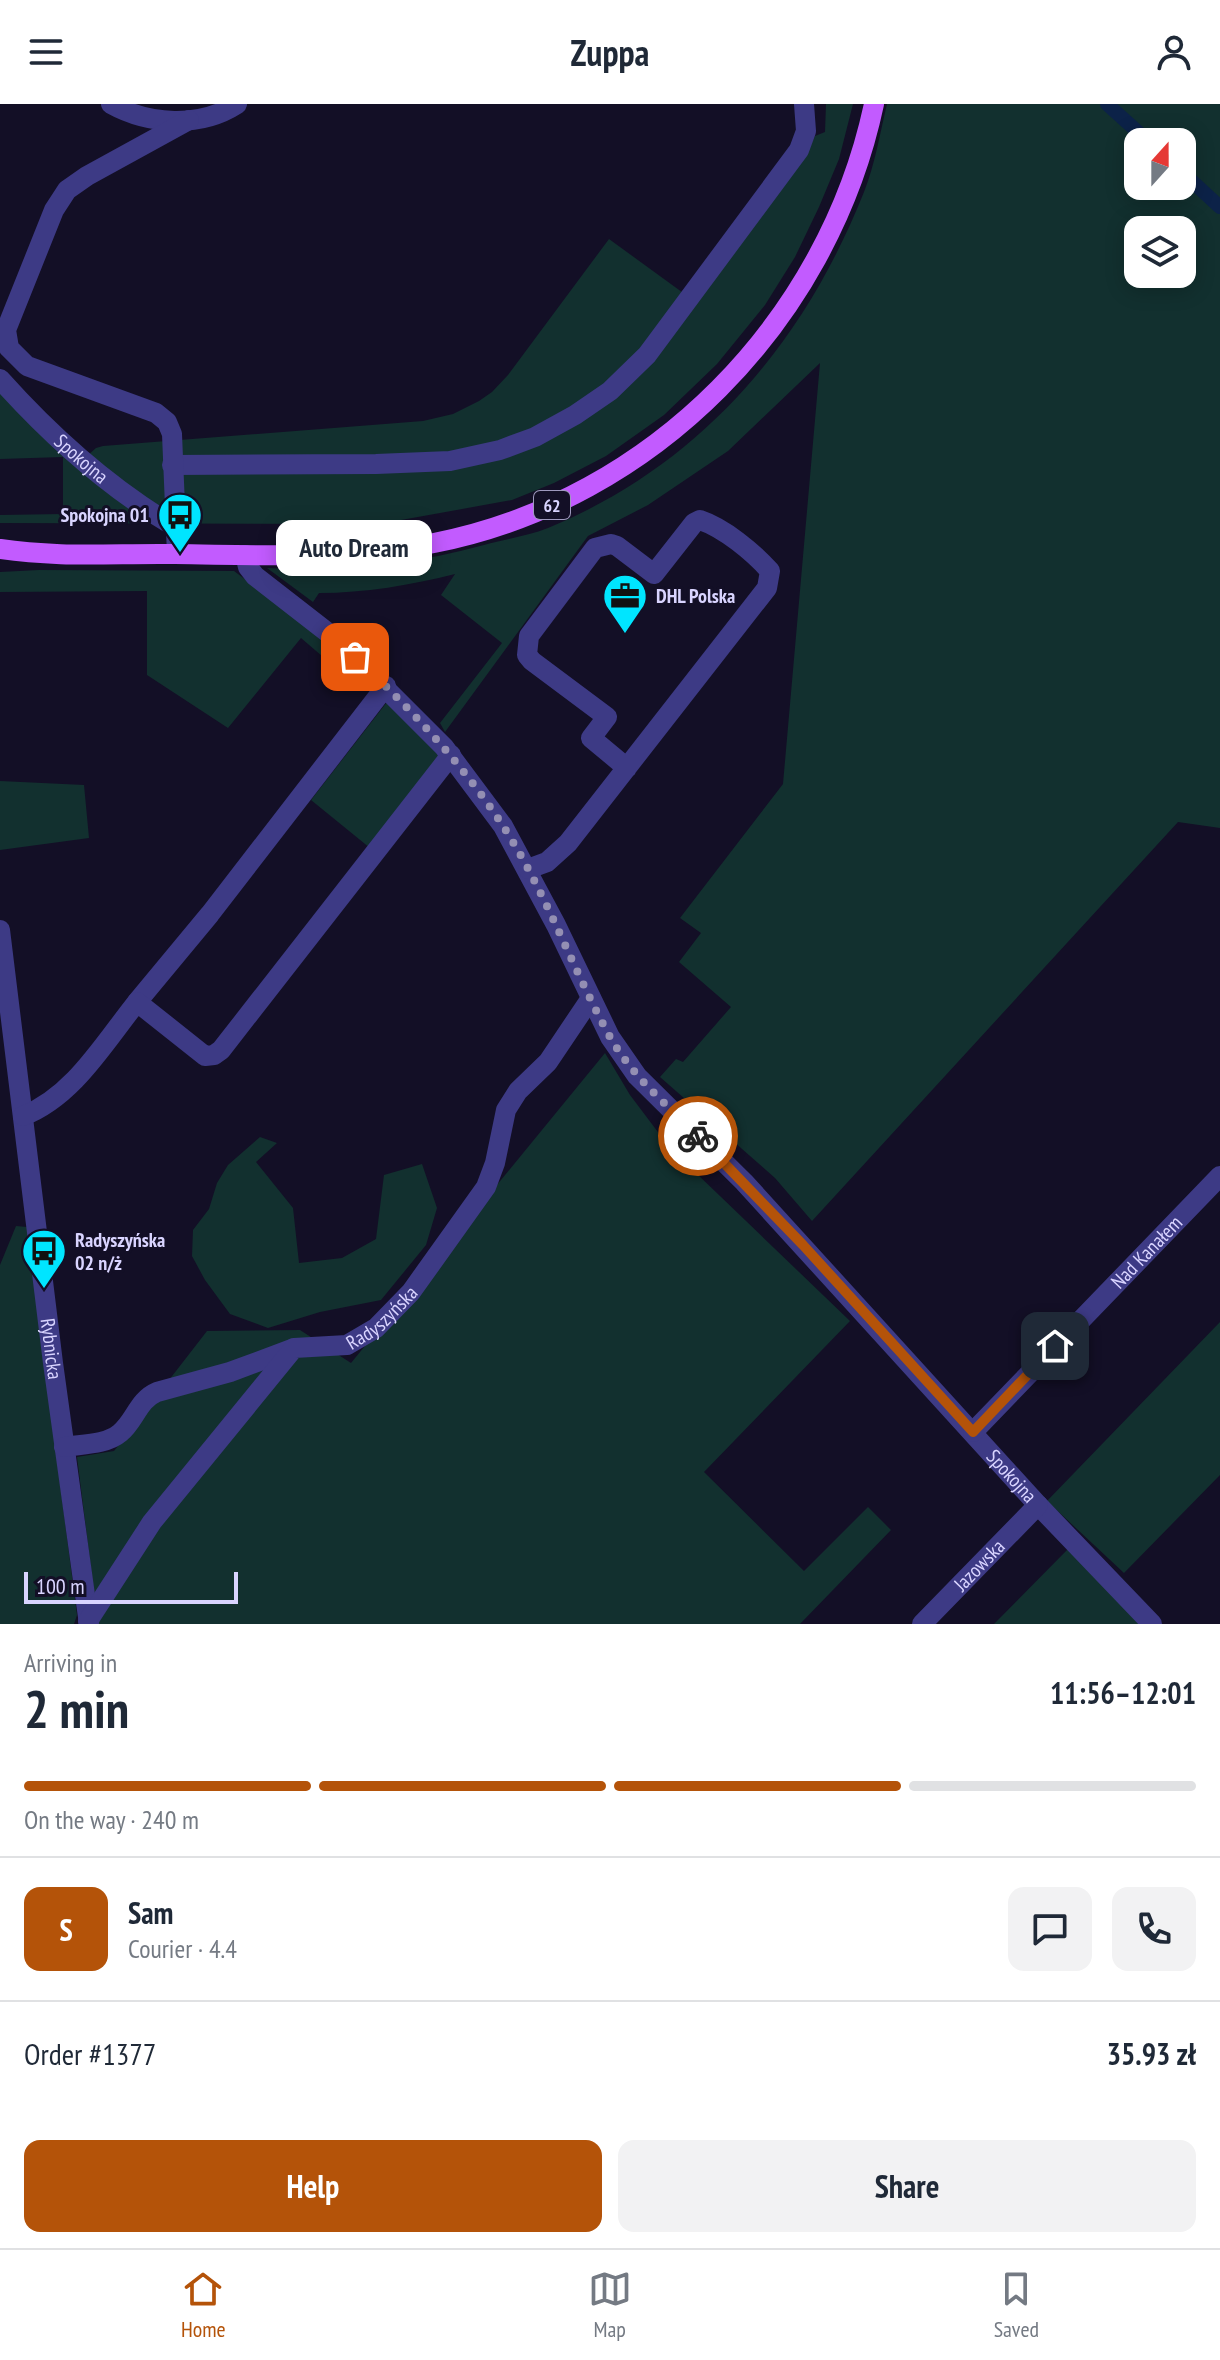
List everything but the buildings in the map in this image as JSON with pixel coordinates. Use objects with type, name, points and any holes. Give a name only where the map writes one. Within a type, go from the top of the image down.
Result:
[{"type":"main road","name":"62","points":[[0,549],[25,553],[245,555],[378,552],[460,537],[560,502],[603,479],[686,420],[727,382],[791,302],[822,248],[852,182],[874,104]]},
{"type":"main road","name":"62","points":[[0,562],[25,553]]},
{"type":"street","points":[[111,104],[132,116],[160,122],[189,120],[227,111],[237,104]]},
{"type":"street","points":[[172,465],[450,461],[512,446],[575,415],[610,391],[647,355],[799,150],[806,131],[804,104]]},
{"type":"street","points":[[177,554],[172,434],[167,422],[156,413],[27,366],[9,348],[6,330],[54,210],[67,190],[189,120]]},
{"type":"street","name":"Spokojna","points":[[0,379],[61,443],[175,527]]},
{"type":"street","points":[[528,869],[556,856],[627,768],[767,588],[770,571],[711,523],[700,520],[694,523],[654,574],[617,546],[611,544],[595,548],[529,636],[527,655],[532,661],[607,717],[591,738],[627,768]]},
{"type":"street","name":"Spokojna","points":[[245,555],[248,567],[255,576],[336,639],[386,686],[451,755],[503,826],[528,869],[610,1037],[637,1076],[744,1182],[1038,1505],[1152,1624]]},
{"type":"street","points":[[23,1116],[38,1111],[61,1094],[210,914],[386,686]]},
{"type":"street","points":[[137,1002],[205,1056],[214,1055],[237,1031],[279,972],[451,755]]},
{"type":"street","name":"Rybnicka","points":[[0,930],[64,1447],[89,1622]]},
{"type":"street","name":"Radyszyńska","points":[[64,1447],[105,1440],[119,1434],[147,1396],[157,1392],[230,1372],[294,1348],[347,1345],[376,1328],[411,1292],[486,1187],[495,1163],[506,1110],[518,1091],[548,1062],[591,998]]},
{"type":"street","name":"Nad Kanałem","points":[[973,1432],[1220,1176]]},
{"type":"street","points":[[89,1622],[152,1522],[294,1348]]},
{"type":"street","name":"Jazowska","points":[[922,1624],[1038,1505]]},
{"type":"green space","points":[[826,104],[853,104],[839,159],[795,257],[765,305],[717,364],[664,415],[606,456],[554,483],[512,500],[379,524],[0,523],[0,515],[63,514],[63,457],[0,459],[0,369],[25,399],[87,456],[103,446],[423,421],[453,414],[492,392],[508,375],[609,239],[697,303],[815,136],[825,132]]},
{"type":"green space","points":[[887,104],[1220,104],[1220,828],[1178,822],[812,1221],[775,1178],[660,1077],[676,1059],[683,1062],[731,1007],[679,962],[701,933],[680,918],[783,784],[820,363],[728,451],[648,505],[588,536],[445,732],[440,723],[502,643],[441,595],[455,574],[388,588],[319,593],[313,602],[267,568],[377,566],[430,558],[524,535],[548,528],[603,502],[653,470],[699,434],[741,393],[778,348],[811,299],[839,247],[864,192]]},
{"type":"green space","points":[[234,571],[317,633],[362,678],[358,687],[301,638],[228,728],[147,675],[147,591],[0,592],[0,572]]},
{"type":"green space","points":[[387,702],[440,756],[370,848],[311,800]]},
{"type":"green space","points":[[0,781],[84,785],[89,838],[0,850]]},
{"type":"green space","points":[[605,1053],[630,1095],[670,1148],[850,1321],[704,1472],[804,1571],[868,1507],[891,1530],[800,1624],[98,1624],[77,1457],[114,1451],[207,1331],[300,1330],[351,1363]]},
{"type":"green space","points":[[260,1137],[277,1143],[256,1162],[293,1208],[299,1263],[342,1258],[376,1239],[384,1175],[422,1164],[437,1208],[426,1245],[381,1300],[320,1312],[268,1328],[230,1314],[192,1256],[193,1230],[209,1209],[217,1183],[228,1165]]},
{"type":"green space","points":[[16,1226],[27,1227],[77,1615],[74,1624],[0,1624],[0,1265]]},
{"type":"green space","points":[[1220,1322],[1220,1475],[1124,1573],[1047,1501]]},
{"type":"green space","points":[[1069,1548],[1142,1624],[994,1624]]},
{"type":"waterway","points":[[1107,104],[1134,128]]},
{"type":"waterway","points":[[1196,185],[1220,207]]},
{"type":"way so far","points":[[355,657],[444,747],[503,826],[528,869],[610,1037],[637,1076],[698,1136]]},
{"type":"place","name":"Spokojna 01","points":[[180,554]]},
{"type":"place","name":"DHL Polska","points":[[625,635]]},
{"type":"place","name":"Auto Dream","points":[[355,657]]},
{"type":"place","name":"Radyszyńska 02 n/ż","points":[[44,1290]]},
{"type":"route","points":[[698,1136],[803,1245],[973,1432],[1055,1346]]}]
